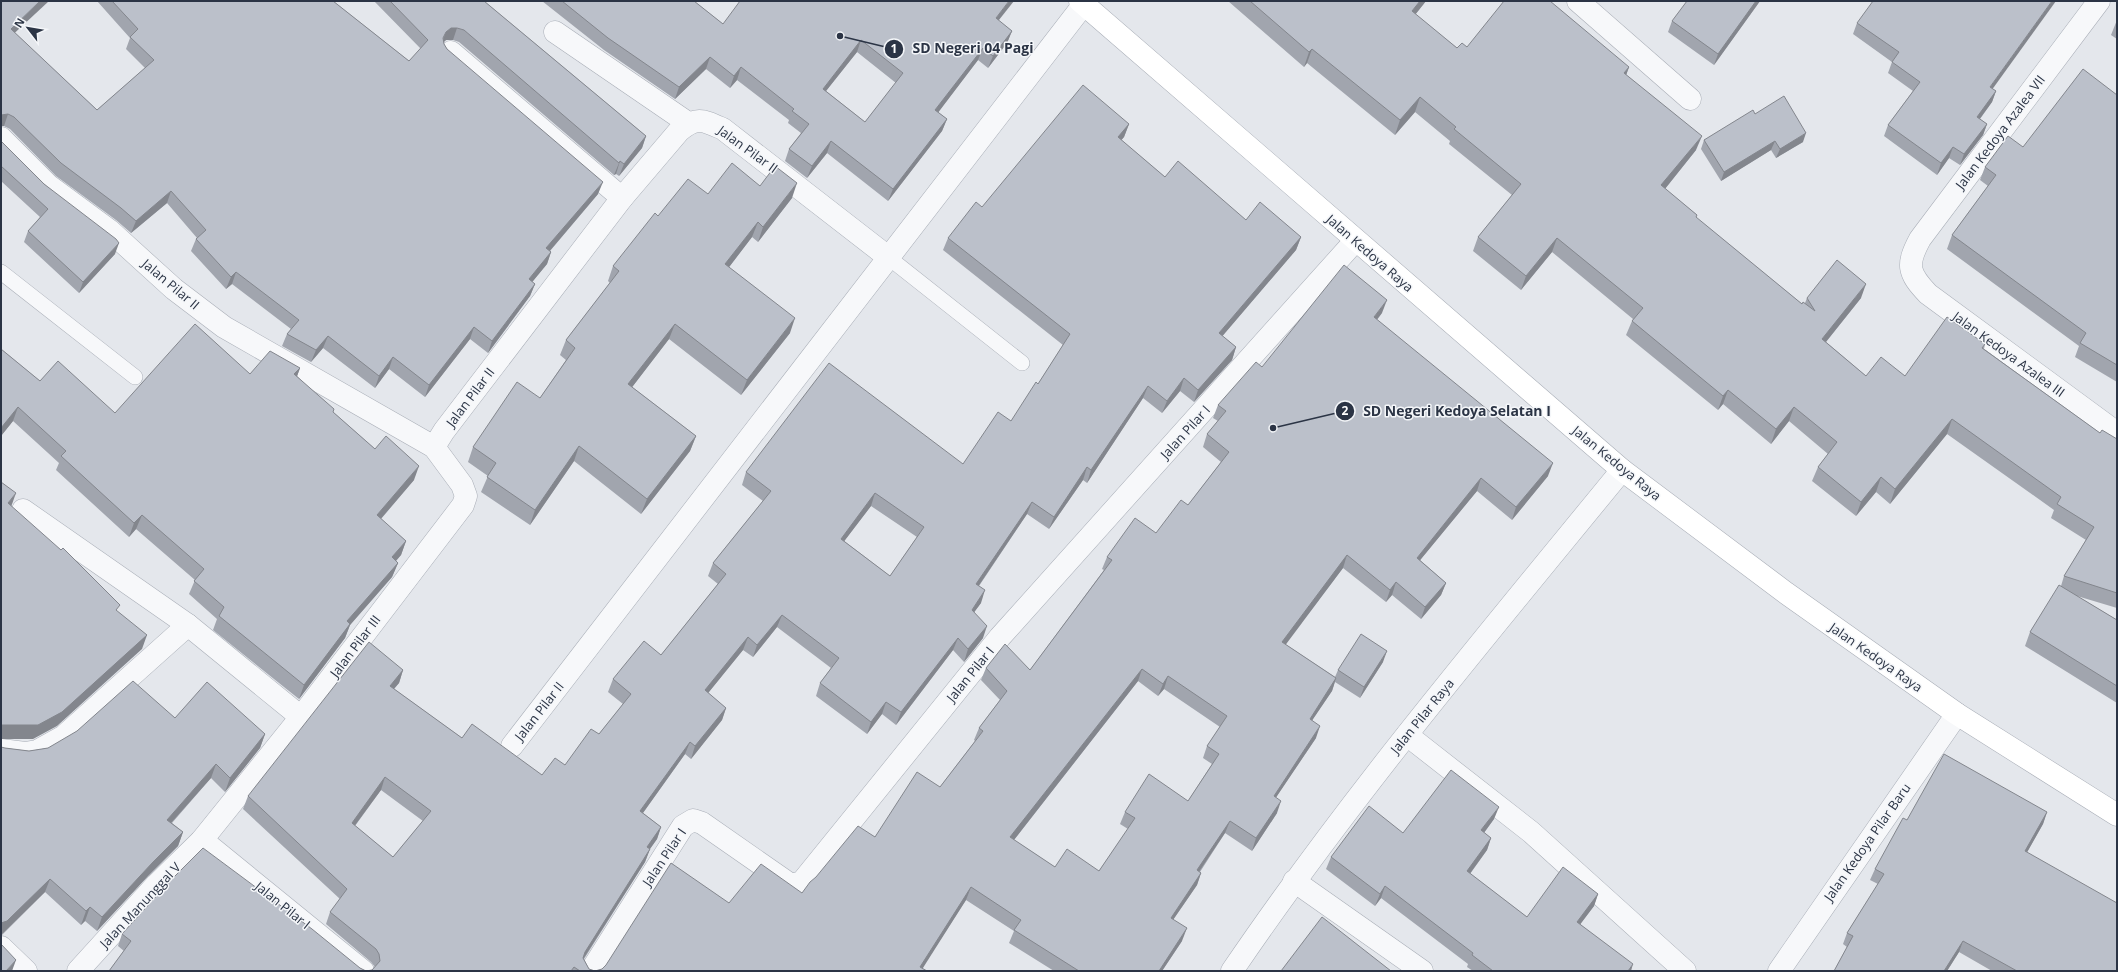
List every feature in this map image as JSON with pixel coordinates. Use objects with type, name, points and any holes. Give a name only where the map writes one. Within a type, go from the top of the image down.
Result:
[{"type":"street","points":[[1578,1],[1690,99]]},
{"type":"street","name":"Jalan Kedoya Azalea VII","points":[[1909,268],[1912,253],[1920,238],[2099,1]]},
{"type":"street","name":"Jalan Kedoya Raya","points":[[1082,3],[1355,241],[1622,470],[1786,593],[1957,714],[2117,815]]},
{"type":"street","name":"Jalan Pilar II","points":[[512,746],[1082,3]]},
{"type":"street","points":[[555,32],[688,123]]},
{"type":"street","points":[[451,52],[622,198]]},
{"type":"street","name":"Jalan Pilar II","points":[[1,138],[48,185],[109,230],[174,288],[224,327],[434,448],[444,431],[622,198],[679,131],[688,123],[701,119],[723,128],[888,257]]},
{"type":"street","name":"Jalan Pilar I","points":[[591,971],[683,826],[693,820],[702,823],[791,885],[802,882],[1000,638],[1320,283],[1355,241]]},
{"type":"street","name":"Jalan Kedoya Azalea III","points":[[1909,268],[1916,281],[1928,294],[2117,433]]},
{"type":"street","name":"Jalan Pilar III","points":[[202,840],[301,717],[463,505],[466,496],[462,485],[434,448]]},
{"type":"street","name":"Jalan Pilar Raya","points":[[1232,971],[1294,881],[1406,734],[1622,470]]},
{"type":"street","points":[[23,510],[188,625],[301,717]]},
{"type":"street","points":[[1,750],[25,753],[37,751],[64,736],[188,625]]},
{"type":"street","name":"Jalan Kedoya Pilar Baru","points":[[1781,970],[1957,714]]},
{"type":"street","points":[[1406,734],[1531,832],[1684,971]]},
{"type":"street","name":"Jalan Pilar I","points":[[202,840],[364,971]]},
{"type":"street","name":"Jalan Manunggal V","points":[[78,971],[157,884],[202,840]]},
{"type":"street","points":[[1294,881],[1422,971]]},
{"type":"street","points":[[1,947],[26,971]]},
{"type":"lane","points":[[888,257],[1022,363]]},
{"type":"lane","points":[[1,272],[134,377]]},
{"type":"building","points":[[1,1],[40,1],[11,29],[97,110],[154,60],[130,37],[138,29],[112,1],[333,1],[409,61],[428,40],[390,1],[484,1],[646,136],[624,164],[620,161],[619,163],[464,30],[451,28],[446,32],[443,38],[447,49],[603,182],[546,248],[551,252],[529,279],[535,284],[492,341],[474,327],[429,385],[393,357],[379,376],[328,336],[316,350],[287,334],[299,320],[236,272],[231,277],[196,239],[206,230],[171,191],[136,221],[61,163],[14,117],[8,114],[1,115]]},
{"type":"building","points":[[562,1],[694,1],[723,24],[740,1],[1009,1],[996,18],[1012,31],[993,56],[983,48],[935,110],[947,119],[893,189],[831,141],[812,166],[789,149],[809,124],[792,111],[794,109],[741,67],[734,76],[710,57],[679,87],[608,38]],"holes":[[[861,40],[903,73],[865,122],[823,89]]]},
{"type":"building","points":[[1250,1],[1420,1],[1412,11],[1457,48],[1462,43],[1467,47],[1504,1],[1550,1],[1629,67],[1624,73],[1702,136],[1661,185],[1697,215],[1696,217],[1802,304],[1803,302],[1815,311],[1807,298],[1837,260],[1866,284],[1822,339],[1866,376],[1881,357],[1905,376],[1947,317],[1985,344],[1982,348],[2100,433],[2102,430],[2117,439],[2117,593],[2064,576],[2094,527],[2057,504],[2061,497],[1952,419],[1895,489],[1881,477],[1861,502],[1818,467],[1837,442],[1794,407],[1776,429],[1728,390],[1723,396],[1632,321],[1643,308],[1557,238],[1526,276],[1478,237],[1521,184],[1454,129],[1456,127],[1420,97],[1400,120],[1312,49],[1309,52]]},
{"type":"building","points":[[1687,1],[1756,1],[1718,54],[1672,21]]},
{"type":"building","points":[[1873,1],[2052,1],[1990,87],[1996,91],[1977,117],[1987,124],[1964,154],[1953,147],[1941,163],[1888,125],[1920,82],[1892,62],[1899,52],[1857,23]]},
{"type":"building","points":[[2083,69],[2117,95],[2117,365],[2080,343],[2086,333],[1952,235],[1996,175],[1985,167],[2008,136],[2023,147]]},
{"type":"building","points":[[1083,85],[1129,124],[1118,137],[1165,177],[1178,161],[1246,220],[1260,202],[1301,237],[1219,333],[1236,347],[1198,390],[1184,378],[1167,401],[1148,386],[1091,470],[1087,467],[1054,517],[1032,502],[976,584],[985,590],[972,610],[987,626],[968,649],[958,638],[901,712],[886,702],[871,722],[820,683],[839,658],[782,615],[757,645],[748,637],[705,690],[726,708],[695,746],[690,742],[640,811],[661,827],[647,847],[650,849],[585,952],[583,958],[589,969],[595,971],[580,971],[574,967],[571,971],[366,971],[372,970],[380,961],[379,954],[376,949],[330,912],[347,889],[248,796],[369,642],[403,670],[390,686],[462,738],[472,724],[542,775],[555,758],[565,765],[591,729],[599,734],[631,694],[613,679],[644,641],[661,655],[726,574],[713,563],[771,491],[746,472],[829,363],[963,464],[998,412],[1011,421],[1036,382],[1038,384],[1070,334],[948,238],[976,202],[982,207]],"holes":[[[875,493],[924,527],[890,576],[841,539]],[[385,777],[431,811],[393,857],[352,823]]]},
{"type":"building","points":[[1784,96],[1806,133],[1780,149],[1775,141],[1724,172],[1704,140],[1753,110],[1755,114]]},
{"type":"building","points":[[1,141],[44,184],[116,239],[119,243],[83,282],[28,231],[48,209],[1,166]]},
{"type":"building","points":[[732,163],[760,186],[775,166],[797,183],[763,227],[758,222],[725,264],[795,318],[747,380],[675,324],[628,384],[696,436],[647,499],[579,446],[535,510],[487,477],[496,463],[473,447],[517,382],[540,398],[575,348],[566,340],[619,271],[613,266],[655,213],[658,216],[688,179],[708,194]]},
{"type":"building","points":[[1344,265],[1387,300],[1374,317],[1553,463],[1516,507],[1481,478],[1417,558],[1446,583],[1425,607],[1396,582],[1390,590],[1347,555],[1282,642],[1336,678],[1310,719],[1320,726],[1274,796],[1281,801],[1256,838],[1230,821],[1197,870],[1201,873],[1171,918],[1187,928],[1159,971],[1079,971],[1014,930],[1021,920],[971,887],[920,967],[927,971],[595,971],[602,969],[606,965],[671,863],[729,903],[761,864],[802,893],[858,826],[875,837],[917,772],[940,787],[983,731],[979,728],[1007,691],[986,668],[1005,644],[1030,670],[1112,560],[1107,557],[1135,518],[1156,533],[1181,500],[1188,505],[1229,452],[1207,434],[1226,411],[1218,405],[1256,362],[1262,367]],"holes":[[[1142,669],[1163,684],[1168,676],[1227,716],[1207,746],[1219,754],[1188,801],[1149,774],[1125,812],[1135,818],[1099,871],[1067,849],[1055,867],[1010,837]]]},
{"type":"building","points":[[195,324],[250,374],[270,351],[300,368],[294,374],[334,409],[333,412],[375,449],[386,436],[419,466],[377,515],[406,541],[392,557],[398,563],[347,621],[350,624],[304,685],[219,616],[224,607],[194,581],[204,569],[142,515],[134,523],[61,456],[66,451],[18,407],[1,428],[1,349],[40,381],[58,361],[115,413]]},
{"type":"building","points":[[1,482],[16,493],[8,503],[61,550],[63,548],[120,605],[116,610],[147,635],[62,712],[38,725],[1,725]]},
{"type":"building","points":[[2059,585],[2117,620],[2117,686],[2030,632]]},
{"type":"building","points":[[1361,634],[1387,651],[1364,687],[1338,670]]},
{"type":"building","points":[[133,681],[175,718],[207,682],[265,734],[230,778],[216,764],[167,820],[183,832],[102,917],[90,907],[86,911],[50,879],[7,921],[1,923],[1,747],[29,751],[48,748],[77,731]]},
{"type":"building","points":[[1944,754],[2047,812],[2025,851],[2117,903],[2117,971],[2017,971],[1963,941],[1944,971],[1834,971],[1853,936],[1847,933],[1884,874],[1875,869],[1903,818],[1907,820]]},
{"type":"building","points":[[1451,770],[1499,807],[1481,830],[1491,838],[1467,871],[1527,917],[1563,867],[1598,894],[1577,922],[1633,964],[1628,971],[1493,971],[1472,955],[1473,953],[1385,886],[1380,894],[1331,857],[1369,806],[1403,833]]},
{"type":"building","points":[[203,848],[312,929],[360,968],[366,971],[109,971],[131,941],[122,934],[171,880]]},
{"type":"building","points":[[1322,917],[1391,971],[1281,971]]},
{"type":"building","points":[[1,944],[16,960],[6,971],[1,971]]},
{"type":"place","name":"SD Negeri 04 Pagi","points":[[840,36]]},
{"type":"place","name":"SD Negeri Kedoya Selatan I","points":[[1273,428]]}]
